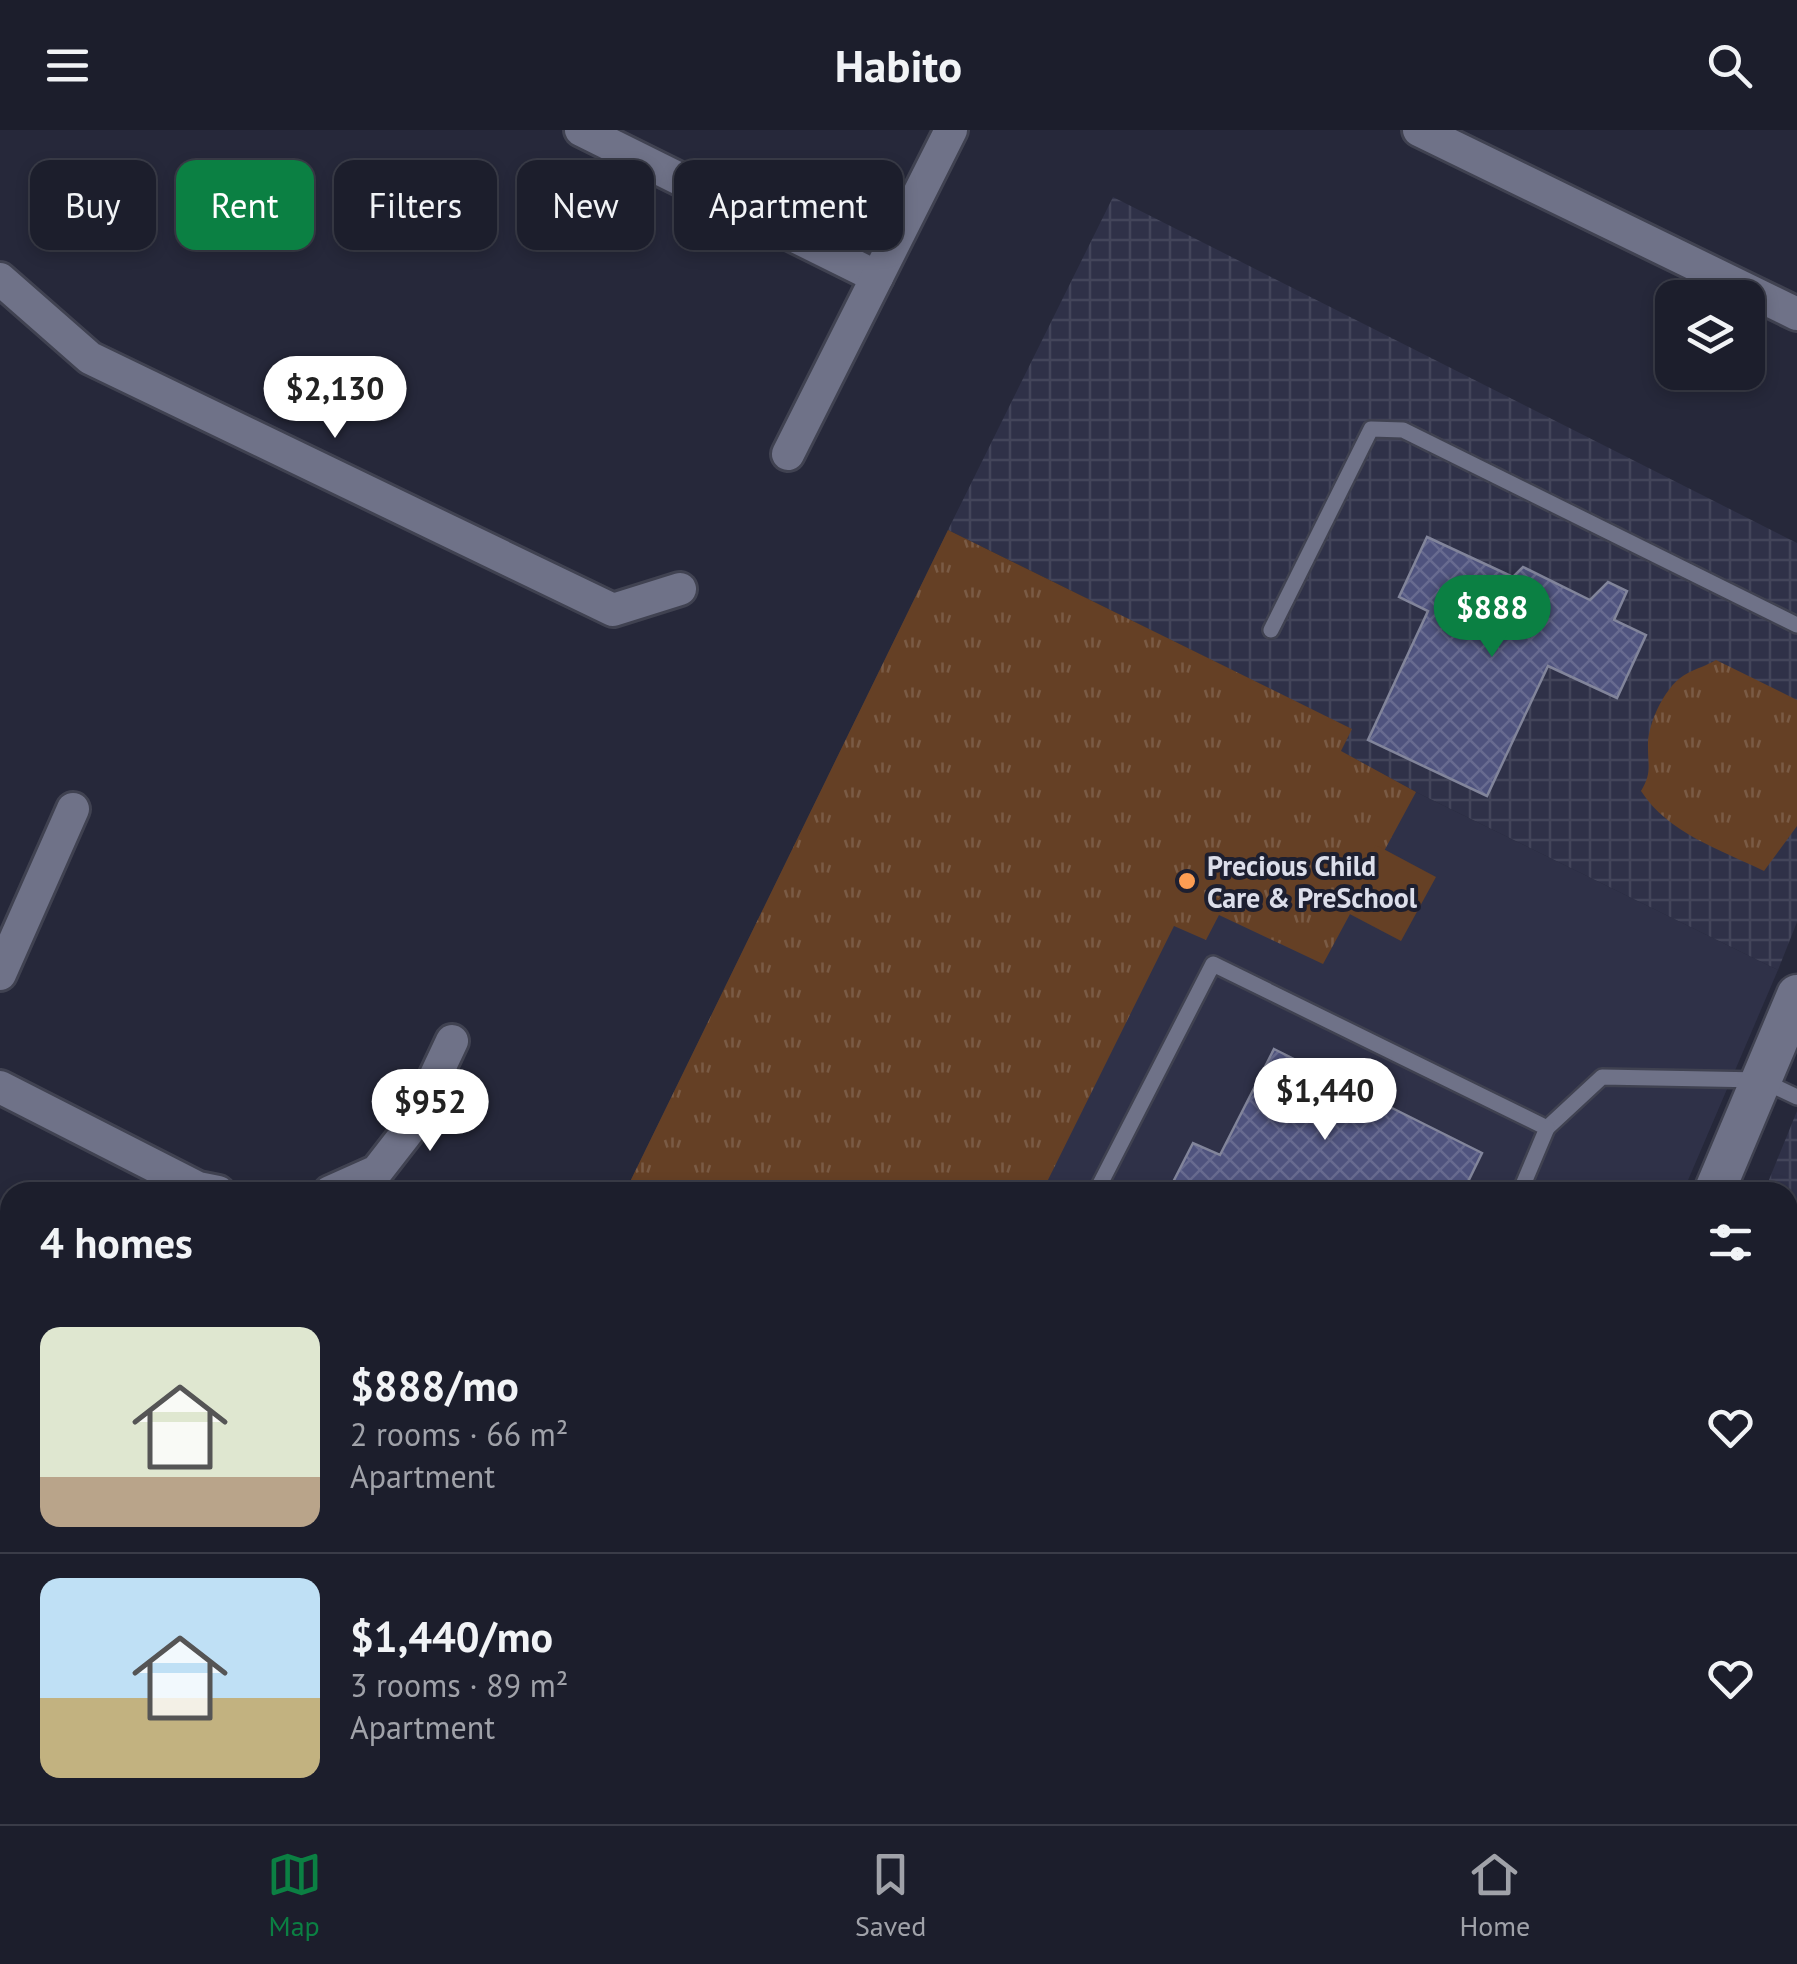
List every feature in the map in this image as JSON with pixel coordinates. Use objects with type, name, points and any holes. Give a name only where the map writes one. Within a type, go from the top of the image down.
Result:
[{"type":"street","points":[[581,130],[877,277]]},
{"type":"street","points":[[788,454],[951,130]]},
{"type":"street","points":[[1419,130],[1797,314]]},
{"type":"street","points":[[0,279],[90,358],[613,610],[680,589]]},
{"type":"street","points":[[0,974],[74,809]]},
{"type":"street","points":[[1718,1182],[1797,994]]},
{"type":"street","points":[[352,1182],[377,1171],[412,1126],[452,1042]]},
{"type":"street","points":[[0,1087],[186,1182]]},
{"type":"lane","points":[[1271,630],[1370,429],[1385,427],[1404,430],[1797,625]]},
{"type":"lane","points":[[1101,1182],[1214,964],[1547,1128]]},
{"type":"lane","points":[[1524,1182],[1547,1128],[1602,1077],[1761,1080],[1797,1098]]},
{"type":"shaded area","points":[[1113,197],[1797,543],[1797,922],[1778,970],[1416,792],[1341,751],[1351,729],[948,530]]},
{"type":"shaded area","name":"Precious Child Care & PreSchool","points":[[948,530],[1416,792],[1778,970],[1687,1182],[630,1182]]},
{"type":"shaded area","points":[[1797,1111],[1797,1182],[1768,1182]]},
{"type":"green space","points":[[948,530],[1352,729],[1341,751],[1416,792],[1323,964],[1219,915],[1206,940],[1174,926],[1047,1182],[630,1182]]},
{"type":"green space","points":[[1716,660],[1797,700],[1797,826],[1764,871],[1680,829],[1652,806],[1641,791],[1648,774],[1649,738],[1659,705],[1680,678]]},
{"type":"green space","points":[[1376,845],[1436,877],[1401,941],[1342,910]]},
{"type":"building","points":[[1427,537],[1513,577],[1523,567],[1590,600],[1608,582],[1627,591],[1614,620],[1646,635],[1617,698],[1548,666],[1487,796],[1368,740],[1428,611],[1399,597]]},
{"type":"building","points":[[1274,1049],[1482,1153],[1468,1182],[1173,1182],[1193,1143],[1220,1155]]},
{"type":"place","name":"Precious Child Care & PreSchool","points":[[1187,881]]}]
